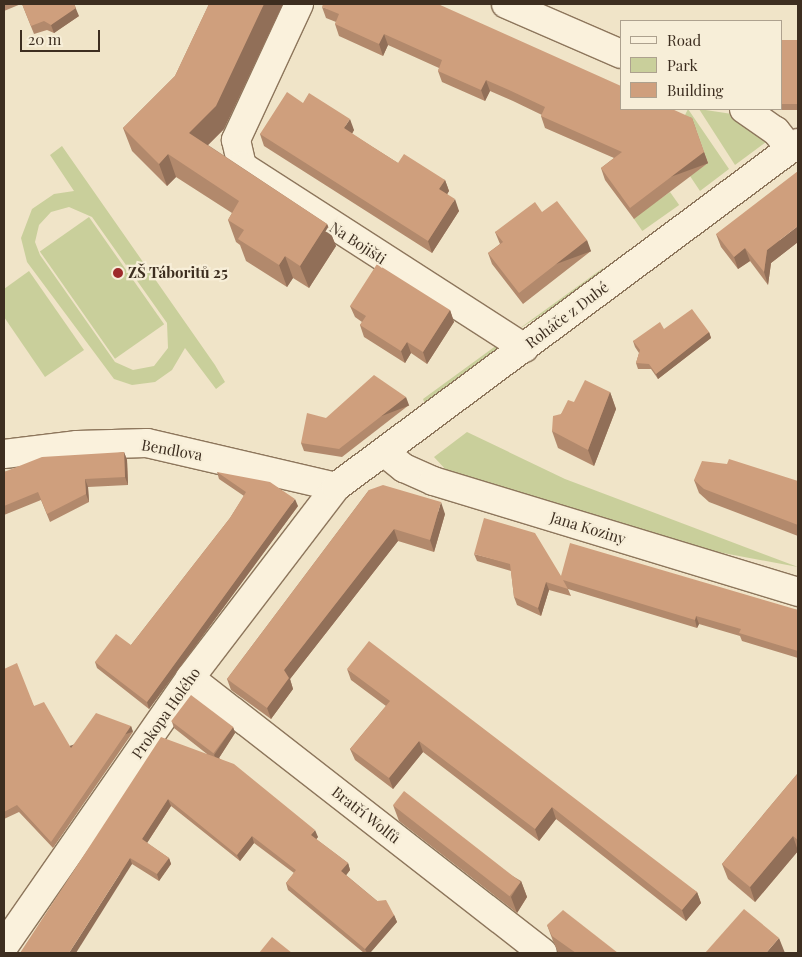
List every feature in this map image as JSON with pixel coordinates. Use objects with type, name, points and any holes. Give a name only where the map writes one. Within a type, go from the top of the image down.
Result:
[{"type":"street","name":"Na Bojišti","points":[[299,4],[236,140],[242,166],[524,348]]},
{"type":"street","points":[[506,4],[620,54]]},
{"type":"street","points":[[745,110],[794,146]]},
{"type":"street","name":"Roháče z Dubé","points":[[336,487],[794,146]]},
{"type":"street","name":"Bendlova","points":[[4,454],[77,445],[147,443],[336,487]]},
{"type":"street","name":"Jana Koziny","points":[[384,452],[404,468],[433,481],[798,592]]},
{"type":"street","name":"Prokopa Holého","points":[[4,946],[190,678],[336,487]]},
{"type":"street","name":"Bratří Wolfů","points":[[190,678],[543,953]]},
{"type":"green space","points":[[689,110],[729,169],[700,191],[690,176],[708,163],[696,129],[681,123]]},
{"type":"green space","points":[[700,110],[732,114],[766,142],[735,165]]},
{"type":"green space","points":[[62,146],[215,365],[225,382],[216,389],[185,348],[172,370],[155,382],[132,385],[114,379],[27,262],[21,238],[32,209],[54,194],[74,191],[50,155]],"holes":[[[69,207],[92,217],[167,323],[168,348],[154,366],[133,370],[115,362],[40,255],[35,242],[39,225],[51,212]]]},
{"type":"green space","points":[[670,192],[679,205],[642,231],[633,218]]},
{"type":"green space","points":[[89,217],[164,324],[115,359],[40,251]]},
{"type":"green space","points":[[603,268],[607,273],[516,331]]},
{"type":"green space","points":[[29,271],[84,350],[45,377],[4,317],[4,289]]},
{"type":"green space","points":[[497,345],[497,350],[415,412],[425,404],[423,399]]},
{"type":"green space","points":[[467,432],[565,479],[798,567],[702,549],[447,471],[434,457]]},
{"type":"building","points":[[22,4],[74,4],[76,8],[51,25],[44,21],[31,26]]},
{"type":"building","points":[[209,4],[264,4],[216,106],[189,133],[327,224],[300,266],[285,256],[279,265],[238,239],[244,230],[228,220],[239,201],[168,154],[159,164],[123,128],[175,76]]},
{"type":"building","points":[[323,4],[438,4],[620,86],[620,110],[674,110],[692,118],[704,152],[630,208],[601,168],[622,152],[541,116],[545,107],[509,90],[486,80],[481,90],[438,71],[442,60],[384,34],[379,44],[335,24],[339,14],[322,7]]},
{"type":"building","points":[[782,40],[798,40],[798,104],[782,104]]},
{"type":"building","points":[[287,92],[303,103],[309,93],[350,119],[344,128],[398,163],[404,154],[445,180],[439,189],[455,199],[428,241],[260,134]]},
{"type":"building","points":[[798,171],[798,226],[767,250],[764,272],[745,248],[734,257],[716,234]]},
{"type":"building","points":[[557,201],[587,240],[519,293],[488,253],[503,242],[495,232],[535,202],[542,212]]},
{"type":"building","points":[[377,264],[450,310],[423,352],[407,342],[401,351],[360,325],[366,316],[350,306]]},
{"type":"building","points":[[692,309],[709,332],[656,374],[649,364],[636,363],[640,350],[633,341],[660,322],[664,329]]},
{"type":"building","points":[[374,375],[406,397],[339,449],[301,443],[307,413],[326,418]]},
{"type":"building","points":[[585,380],[610,392],[588,450],[552,431],[553,416],[561,414],[568,400],[574,402]]},
{"type":"building","points":[[124,452],[125,477],[85,479],[86,494],[47,514],[38,492],[4,506],[4,472],[42,457]]},
{"type":"building","points":[[729,459],[798,481],[798,525],[704,489],[694,480],[702,461],[727,464]]},
{"type":"building","points":[[217,472],[270,482],[295,499],[147,702],[95,662],[116,634],[131,645],[230,518],[246,492]]},
{"type":"building","points":[[383,485],[441,502],[430,540],[394,529],[284,670],[289,678],[267,708],[227,679],[369,490]]},
{"type":"building","points":[[484,518],[535,533],[561,576],[570,543],[798,610],[798,651],[739,633],[741,629],[696,616],[695,620],[563,580],[568,589],[546,582],[538,608],[514,597],[510,564],[474,554]]},
{"type":"building","points":[[369,641],[697,892],[682,910],[552,807],[535,829],[419,741],[389,778],[350,749],[390,701],[347,669]]},
{"type":"building","points":[[17,663],[34,706],[44,702],[71,748],[96,713],[131,726],[51,842],[17,805],[4,812],[4,669]]},
{"type":"building","points":[[191,695],[233,727],[213,753],[171,721]]},
{"type":"building","points":[[161,737],[234,764],[315,830],[311,835],[348,863],[341,871],[377,901],[386,900],[394,915],[365,949],[286,883],[296,870],[252,836],[237,855],[168,799],[142,839],[169,858],[157,874],[130,858],[69,953],[20,953]]},
{"type":"building","points":[[798,773],[798,840],[793,836],[750,887],[722,864]]},
{"type":"building","points":[[404,791],[521,882],[510,896],[393,805]]},
{"type":"building","points":[[744,909],[779,938],[766,953],[705,953]]},
{"type":"building","points":[[563,910],[618,953],[576,953],[552,936],[547,925]]},
{"type":"building","points":[[272,937],[292,953],[259,953]]},
{"type":"place","name":"ZŠ Táboritů 25","points":[[118,273]]}]
